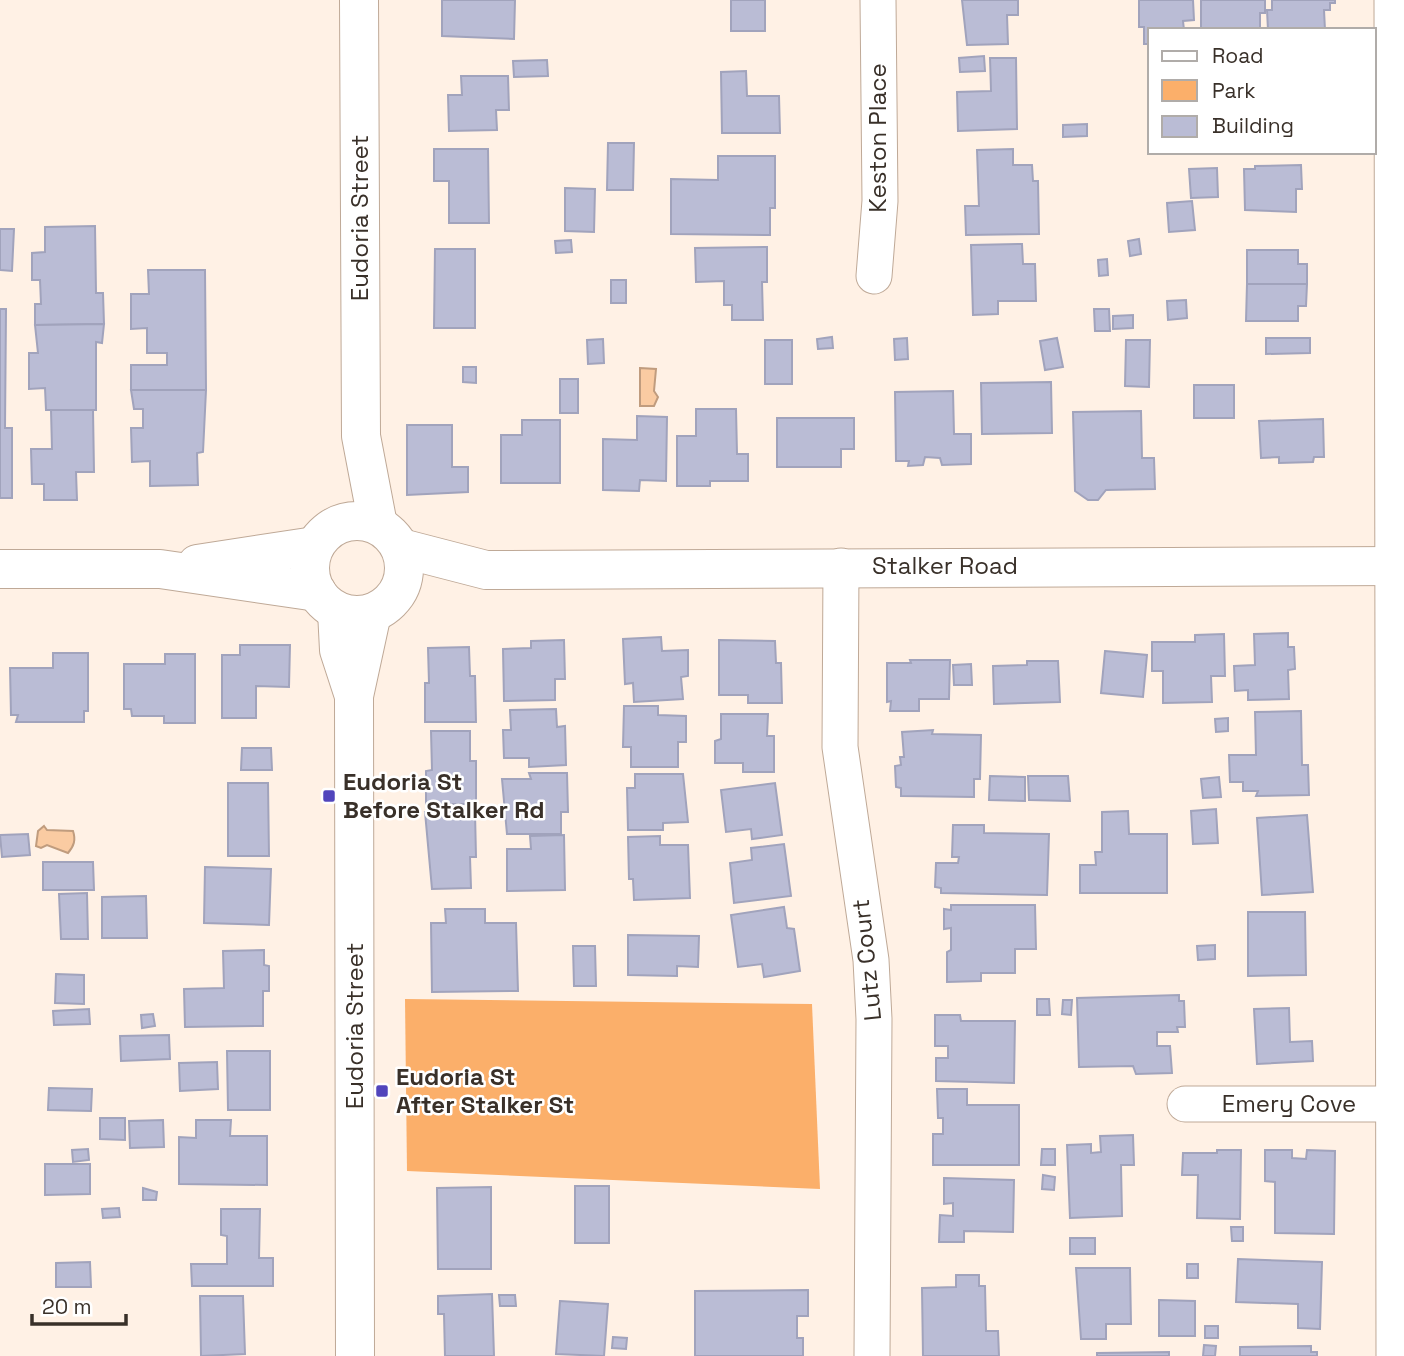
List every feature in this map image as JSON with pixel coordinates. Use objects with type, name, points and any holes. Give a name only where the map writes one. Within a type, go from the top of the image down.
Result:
[{"type":"main road","name":"Eudoria Street","points":[[359,0],[361,436],[390,537]]},
{"type":"main road","name":"Eudoria Street","points":[[327,535],[361,436]]},
{"type":"main road","points":[[365,521],[390,537],[405,563],[404,579],[356,603],[311,577],[327,535],[365,521]]},
{"type":"main road","name":"Stalker Road","points":[[160,569],[327,535]]},
{"type":"main road","name":"Stalker Road","points":[[390,537],[486,570]]},
{"type":"main road","name":"Stalker Road","points":[[0,569],[160,569],[356,603],[486,570],[841,566],[1398,566]]},
{"type":"main road","name":"Eudoria Street","points":[[355,1356],[354,696],[339,650],[356,603]]},
{"type":"street","name":"Keston Place","points":[[874,276],[880,201],[878,0]]},
{"type":"street","points":[[1392,0],[1398,566],[1393,1104],[1399,1228],[1394,1356]]},
{"type":"street","name":"Lutz Court","points":[[841,566],[840,747],[871,960],[874,1019],[873,1356]]},
{"type":"street","name":"Emery Cove","points":[[1185,1104],[1393,1104]]},
{"type":"green space","points":[[405,999],[812,1004],[820,1189],[407,1171]]},
{"type":"shaded area","points":[[640,368],[656,369],[654,391],[658,397],[654,406],[640,406]]},
{"type":"shaded area","points":[[44,826],[47,830],[73,831],[74,843],[68,853],[47,845],[41,848],[36,846],[38,831]]},
{"type":"building","points":[[442,0],[515,0],[514,39],[442,36]]},
{"type":"building","points":[[731,0],[765,0],[765,31],[731,31]]},
{"type":"building","points":[[962,0],[1018,0],[1018,15],[1007,15],[1008,44],[967,45]]},
{"type":"building","points":[[1139,0],[1193,0],[1194,20],[1183,21],[1184,28],[1148,28],[1148,44],[1144,44],[1144,27],[1139,27]]},
{"type":"building","points":[[1201,0],[1265,0],[1265,13],[1260,13],[1260,28],[1201,28]]},
{"type":"building","points":[[1272,0],[1335,0],[1335,3],[1330,3],[1330,10],[1324,10],[1325,28],[1268,28],[1267,10],[1272,10]]},
{"type":"building","points":[[984,56],[985,71],[960,72],[959,58]]},
{"type":"building","points":[[990,58],[1016,58],[1017,129],[958,131],[957,92],[991,91]]},
{"type":"building","points":[[547,60],[548,76],[514,77],[513,61]]},
{"type":"building","points":[[746,71],[747,96],[779,96],[780,133],[722,133],[721,72]]},
{"type":"building","points":[[461,76],[508,76],[509,110],[496,110],[497,130],[449,131],[448,95],[462,95]]},
{"type":"building","points":[[1087,124],[1087,136],[1063,137],[1063,125]]},
{"type":"building","points":[[608,143],[634,143],[633,190],[607,190]]},
{"type":"building","points":[[434,149],[488,149],[489,223],[449,223],[449,181],[434,181]]},
{"type":"building","points":[[1013,149],[1013,165],[1032,165],[1033,181],[1038,181],[1039,234],[966,235],[965,206],[979,206],[977,150]]},
{"type":"building","points":[[718,156],[775,156],[775,208],[770,208],[770,235],[671,234],[671,179],[718,180]]},
{"type":"building","points":[[1301,165],[1302,189],[1296,189],[1296,212],[1245,210],[1244,169],[1255,169],[1255,166]]},
{"type":"building","points":[[1217,168],[1218,197],[1191,198],[1189,169]]},
{"type":"building","points":[[565,188],[595,189],[594,232],[565,231]]},
{"type":"building","points":[[1192,201],[1195,230],[1169,232],[1167,203]]},
{"type":"building","points":[[95,226],[96,293],[103,293],[104,324],[35,325],[35,304],[41,304],[40,280],[32,280],[32,253],[45,252],[45,227]]},
{"type":"building","points":[[0,229],[14,229],[12,271],[0,270]]},
{"type":"building","points":[[1139,239],[1141,254],[1130,256],[1128,241]]},
{"type":"building","points":[[571,240],[572,252],[556,253],[555,241]]},
{"type":"building","points":[[1022,244],[1023,264],[1035,264],[1036,301],[998,301],[998,314],[973,315],[971,245]]},
{"type":"building","points":[[767,247],[767,282],[762,282],[763,320],[732,320],[732,305],[724,305],[724,281],[696,282],[695,248]]},
{"type":"building","points":[[435,249],[475,249],[475,328],[434,328]]},
{"type":"building","points":[[1247,250],[1298,250],[1298,264],[1307,264],[1307,284],[1247,284]]},
{"type":"building","points":[[1107,259],[1108,275],[1099,276],[1098,260]]},
{"type":"building","points":[[148,270],[205,270],[206,390],[131,390],[131,365],[167,365],[167,353],[147,353],[147,328],[131,329],[131,294],[149,294]]},
{"type":"building","points":[[611,280],[626,280],[626,303],[611,303]]},
{"type":"building","points":[[1247,284],[1307,284],[1306,306],[1298,306],[1298,321],[1246,321]]},
{"type":"building","points":[[1186,300],[1187,318],[1168,320],[1167,301]]},
{"type":"building","points":[[0,309],[6,309],[5,428],[12,428],[12,498],[0,498]]},
{"type":"building","points":[[1094,309],[1109,309],[1110,331],[1095,331]]},
{"type":"building","points":[[1133,315],[1133,328],[1113,329],[1113,316]]},
{"type":"building","points":[[104,324],[102,343],[96,342],[96,410],[46,410],[45,388],[29,389],[29,353],[38,353],[35,325]]},
{"type":"building","points":[[832,337],[833,348],[818,349],[817,339]]},
{"type":"building","points":[[907,338],[908,359],[895,360],[894,339]]},
{"type":"building","points":[[1057,338],[1063,367],[1045,370],[1040,341]]},
{"type":"building","points":[[1266,338],[1310,338],[1310,353],[1266,354]]},
{"type":"building","points":[[603,339],[604,363],[588,364],[587,340]]},
{"type":"building","points":[[765,340],[792,340],[792,384],[765,384]]},
{"type":"building","points":[[1126,340],[1150,340],[1149,387],[1125,386]]},
{"type":"building","points":[[463,367],[476,367],[476,383],[463,382]]},
{"type":"building","points":[[560,379],[578,379],[578,413],[560,413]]},
{"type":"building","points":[[1051,382],[1052,433],[982,434],[981,383]]},
{"type":"building","points":[[1194,385],[1234,385],[1234,418],[1194,418]]},
{"type":"building","points":[[131,390],[206,390],[203,452],[197,453],[198,485],[150,486],[150,461],[132,462],[131,428],[143,428],[143,409],[134,409]]},
{"type":"building","points":[[953,391],[954,434],[971,434],[971,464],[942,465],[940,458],[925,457],[923,465],[908,466],[909,461],[896,461],[895,392]]},
{"type":"building","points":[[696,409],[736,409],[737,454],[748,454],[748,481],[710,481],[710,486],[677,486],[677,436],[696,436]]},
{"type":"building","points":[[51,410],[93,410],[94,472],[76,472],[77,500],[44,500],[44,484],[32,484],[31,449],[52,449]]},
{"type":"building","points":[[1141,411],[1142,458],[1154,458],[1155,489],[1106,490],[1098,500],[1088,500],[1075,491],[1073,412]]},
{"type":"building","points":[[637,416],[667,417],[666,481],[640,480],[639,491],[603,490],[603,439],[637,440]]},
{"type":"building","points":[[777,418],[854,418],[854,449],[841,449],[841,467],[777,467]]},
{"type":"building","points":[[1323,419],[1324,457],[1314,457],[1313,462],[1279,463],[1279,457],[1261,458],[1259,421]]},
{"type":"building","points":[[522,420],[560,420],[560,483],[501,483],[501,435],[522,435]]},
{"type":"building","points":[[407,425],[452,425],[452,467],[468,467],[468,492],[407,495]]},
{"type":"building","points":[[1288,633],[1288,647],[1294,647],[1295,669],[1288,670],[1289,699],[1248,700],[1248,690],[1235,691],[1234,666],[1255,665],[1254,634]]},
{"type":"building","points":[[1224,634],[1225,676],[1211,676],[1212,702],[1163,703],[1163,671],[1152,671],[1152,642],[1195,642],[1195,635]]},
{"type":"building","points":[[661,637],[662,651],[688,650],[688,676],[681,677],[683,699],[634,702],[633,683],[625,684],[623,639]]},
{"type":"building","points":[[564,640],[565,679],[555,679],[555,700],[504,701],[503,649],[531,648],[531,641]]},
{"type":"building","points":[[719,640],[775,641],[776,663],[781,663],[782,703],[748,703],[748,695],[719,695]]},
{"type":"building","points":[[240,645],[290,645],[289,687],[256,686],[256,718],[222,718],[222,655],[240,655]]},
{"type":"building","points":[[469,647],[470,676],[475,676],[476,722],[425,722],[425,683],[429,683],[428,648]]},
{"type":"building","points":[[1105,651],[1147,655],[1143,697],[1101,693]]},
{"type":"building","points":[[53,653],[88,653],[88,711],[84,711],[84,722],[16,722],[18,715],[11,715],[10,668],[53,668]]},
{"type":"building","points":[[165,654],[195,654],[195,723],[164,723],[164,716],[132,716],[131,709],[124,709],[124,664],[165,664]]},
{"type":"building","points":[[910,660],[950,660],[949,699],[919,699],[919,711],[890,711],[891,701],[887,702],[887,663],[911,663]]},
{"type":"building","points":[[1027,661],[1058,661],[1060,702],[994,704],[993,666],[1027,665]]},
{"type":"building","points":[[971,664],[972,685],[954,685],[953,665]]},
{"type":"building","points":[[624,706],[658,706],[658,715],[686,716],[686,742],[678,742],[678,767],[631,767],[631,747],[623,747]]},
{"type":"building","points":[[556,709],[557,727],[565,726],[566,765],[529,767],[529,758],[504,758],[503,730],[511,730],[510,710]]},
{"type":"building","points":[[1301,711],[1302,765],[1308,765],[1309,795],[1256,796],[1258,791],[1243,791],[1243,782],[1230,782],[1229,755],[1256,755],[1255,712]]},
{"type":"building","points":[[721,714],[768,714],[767,736],[774,736],[774,772],[743,772],[743,763],[715,763],[715,741],[721,739]]},
{"type":"building","points":[[1228,718],[1228,731],[1216,732],[1215,719]]},
{"type":"building","points":[[933,730],[932,734],[981,735],[980,779],[974,779],[974,797],[901,796],[901,788],[896,787],[895,766],[901,765],[900,757],[904,757],[902,732]]},
{"type":"building","points":[[431,731],[470,731],[470,761],[476,761],[476,804],[426,804],[426,771],[432,770]]},
{"type":"building","points":[[242,748],[271,748],[272,770],[241,770]]},
{"type":"building","points":[[529,773],[567,773],[568,812],[561,812],[561,834],[507,834],[502,779],[531,779]]},
{"type":"building","points":[[635,774],[683,774],[688,822],[663,823],[663,830],[628,830],[627,788],[635,788]]},
{"type":"building","points":[[990,776],[1025,777],[1025,801],[989,800]]},
{"type":"building","points":[[1028,776],[1068,776],[1070,801],[1029,800]]},
{"type":"building","points":[[1219,777],[1221,797],[1203,798],[1201,779]]},
{"type":"building","points":[[228,783],[268,783],[269,856],[228,856]]},
{"type":"building","points":[[775,783],[782,835],[752,839],[751,829],[726,832],[721,790]]},
{"type":"building","points":[[1216,809],[1218,843],[1193,844],[1191,811]]},
{"type":"building","points":[[1128,811],[1129,834],[1167,834],[1167,893],[1080,893],[1080,865],[1096,865],[1095,852],[1102,852],[1102,812]]},
{"type":"building","points":[[425,812],[475,812],[476,857],[470,857],[471,888],[432,889]]},
{"type":"building","points":[[1307,815],[1313,892],[1262,895],[1257,818]]},
{"type":"building","points":[[953,825],[984,825],[984,833],[1049,834],[1047,895],[941,893],[941,888],[935,887],[936,863],[958,863],[959,857],[952,857]]},
{"type":"building","points":[[28,834],[30,855],[2,857],[0,835]]},
{"type":"building","points":[[564,835],[565,890],[507,891],[507,849],[531,849],[530,836]]},
{"type":"building","points":[[660,836],[660,845],[688,845],[690,898],[634,900],[633,879],[629,879],[628,837]]},
{"type":"building","points":[[784,844],[791,896],[734,903],[730,863],[752,860],[751,848]]},
{"type":"building","points":[[43,862],[93,862],[94,890],[43,890]]},
{"type":"building","points":[[205,867],[271,869],[269,925],[204,923]]},
{"type":"building","points":[[87,893],[88,939],[61,939],[59,894]]},
{"type":"building","points":[[146,896],[147,938],[102,938],[102,897]]},
{"type":"building","points":[[951,905],[1035,905],[1036,949],[1015,949],[1015,973],[981,973],[981,981],[947,982],[947,952],[951,950],[951,928],[944,929],[944,909],[951,910]]},
{"type":"building","points":[[784,907],[787,928],[794,929],[800,971],[764,977],[762,964],[738,967],[731,915]]},
{"type":"building","points":[[445,909],[485,909],[485,923],[516,923],[518,991],[432,992],[431,923],[446,923]]},
{"type":"building","points":[[1248,912],[1305,912],[1306,975],[1248,976]]},
{"type":"building","points":[[628,935],[699,936],[698,967],[677,966],[677,976],[628,975]]},
{"type":"building","points":[[1215,945],[1215,959],[1198,960],[1197,946]]},
{"type":"building","points":[[573,946],[595,946],[596,986],[574,986]]},
{"type":"building","points":[[264,950],[264,965],[269,966],[269,991],[263,991],[263,1026],[185,1027],[184,989],[224,988],[223,951]]},
{"type":"building","points":[[56,974],[84,975],[84,1004],[55,1003]]},
{"type":"building","points":[[1179,995],[1179,1001],[1184,1001],[1185,1027],[1177,1027],[1178,1032],[1157,1032],[1157,1046],[1170,1046],[1172,1073],[1136,1074],[1133,1066],[1079,1067],[1077,998]]},
{"type":"building","points":[[1037,999],[1049,999],[1050,1015],[1037,1015]]},
{"type":"building","points":[[1063,1000],[1072,1000],[1071,1015],[1062,1014]]},
{"type":"building","points":[[1289,1008],[1290,1042],[1312,1041],[1313,1061],[1257,1064],[1254,1009]]},
{"type":"building","points":[[89,1009],[90,1024],[54,1025],[53,1011]]},
{"type":"building","points":[[153,1014],[155,1026],[142,1028],[141,1015]]},
{"type":"building","points":[[935,1015],[960,1015],[961,1021],[1015,1021],[1014,1083],[936,1081],[936,1058],[948,1058],[948,1046],[935,1046]]},
{"type":"building","points":[[169,1035],[170,1059],[121,1061],[120,1036]]},
{"type":"building","points":[[227,1051],[270,1051],[270,1110],[228,1110]]},
{"type":"building","points":[[217,1062],[218,1089],[180,1091],[179,1063]]},
{"type":"building","points":[[49,1088],[92,1089],[91,1111],[48,1110]]},
{"type":"building","points":[[937,1089],[967,1089],[967,1105],[1019,1105],[1019,1165],[933,1165],[933,1134],[943,1134],[943,1118],[938,1118]]},
{"type":"building","points":[[100,1118],[125,1118],[125,1140],[100,1139]]},
{"type":"building","points":[[163,1120],[164,1147],[130,1148],[129,1121]]},
{"type":"building","points":[[196,1120],[231,1120],[230,1136],[267,1136],[267,1185],[179,1184],[179,1137],[196,1138]]},
{"type":"building","points":[[1133,1135],[1134,1165],[1121,1165],[1122,1216],[1070,1218],[1067,1145],[1091,1144],[1091,1153],[1101,1152],[1100,1136]]},
{"type":"building","points":[[88,1149],[89,1160],[73,1162],[72,1150]]},
{"type":"building","points":[[1042,1149],[1055,1149],[1055,1165],[1041,1165]]},
{"type":"building","points":[[1217,1150],[1241,1150],[1240,1219],[1197,1218],[1198,1175],[1182,1175],[1183,1153],[1217,1153]]},
{"type":"building","points":[[1265,1150],[1292,1150],[1292,1158],[1306,1159],[1307,1150],[1335,1151],[1334,1234],[1275,1233],[1275,1182],[1265,1181]]},
{"type":"building","points":[[45,1164],[90,1164],[90,1194],[45,1195]]},
{"type":"building","points":[[1043,1175],[1055,1177],[1054,1190],[1042,1189]]},
{"type":"building","points":[[944,1178],[1014,1180],[1013,1232],[964,1231],[964,1242],[939,1242],[940,1215],[953,1216],[953,1203],[944,1204]]},
{"type":"building","points":[[575,1186],[609,1186],[609,1243],[575,1243]]},
{"type":"building","points":[[491,1187],[491,1269],[438,1269],[437,1188]]},
{"type":"building","points":[[143,1188],[157,1192],[156,1200],[143,1200]]},
{"type":"building","points":[[119,1208],[120,1217],[103,1218],[102,1209]]},
{"type":"building","points":[[221,1209],[260,1209],[259,1258],[273,1258],[273,1286],[192,1286],[191,1264],[227,1264],[227,1236],[221,1235]]},
{"type":"building","points":[[1231,1227],[1243,1227],[1243,1241],[1232,1241]]},
{"type":"building","points":[[1070,1238],[1095,1238],[1095,1254],[1070,1254]]},
{"type":"building","points":[[1238,1259],[1322,1262],[1320,1329],[1298,1328],[1298,1304],[1236,1302]]},
{"type":"building","points":[[90,1262],[91,1287],[56,1287],[56,1263]]},
{"type":"building","points":[[1187,1264],[1198,1264],[1198,1278],[1187,1278]]},
{"type":"building","points":[[1076,1268],[1130,1268],[1131,1324],[1106,1324],[1106,1339],[1081,1339]]},
{"type":"building","points":[[956,1275],[979,1275],[979,1286],[985,1286],[986,1331],[998,1331],[999,1356],[923,1356],[922,1288],[956,1287]]},
{"type":"building","points":[[808,1290],[808,1316],[797,1316],[797,1338],[803,1338],[803,1356],[695,1356],[695,1291]]},
{"type":"building","points":[[492,1294],[494,1356],[445,1356],[444,1314],[438,1314],[438,1296]]},
{"type":"building","points":[[499,1295],[515,1295],[516,1306],[500,1306]]},
{"type":"building","points":[[200,1296],[243,1296],[245,1354],[201,1356]]},
{"type":"building","points":[[1159,1300],[1195,1301],[1195,1336],[1159,1336]]},
{"type":"building","points":[[560,1301],[608,1304],[604,1356],[556,1354]]},
{"type":"building","points":[[1205,1326],[1218,1326],[1218,1338],[1205,1338]]},
{"type":"building","points":[[613,1337],[627,1338],[626,1349],[612,1348]]},
{"type":"building","points":[[1204,1345],[1216,1346],[1215,1356],[1203,1356]]},
{"type":"building","points":[[1311,1346],[1311,1352],[1317,1352],[1317,1356],[1240,1356],[1240,1347]]},
{"type":"building","points":[[1169,1352],[1169,1356],[1097,1356],[1097,1353]]},
{"type":"place","name":"Eudoria St Before Stalker Rd","points":[[329,796]]},
{"type":"place","name":"Eudoria St After Stalker St","points":[[382,1091]]}]
